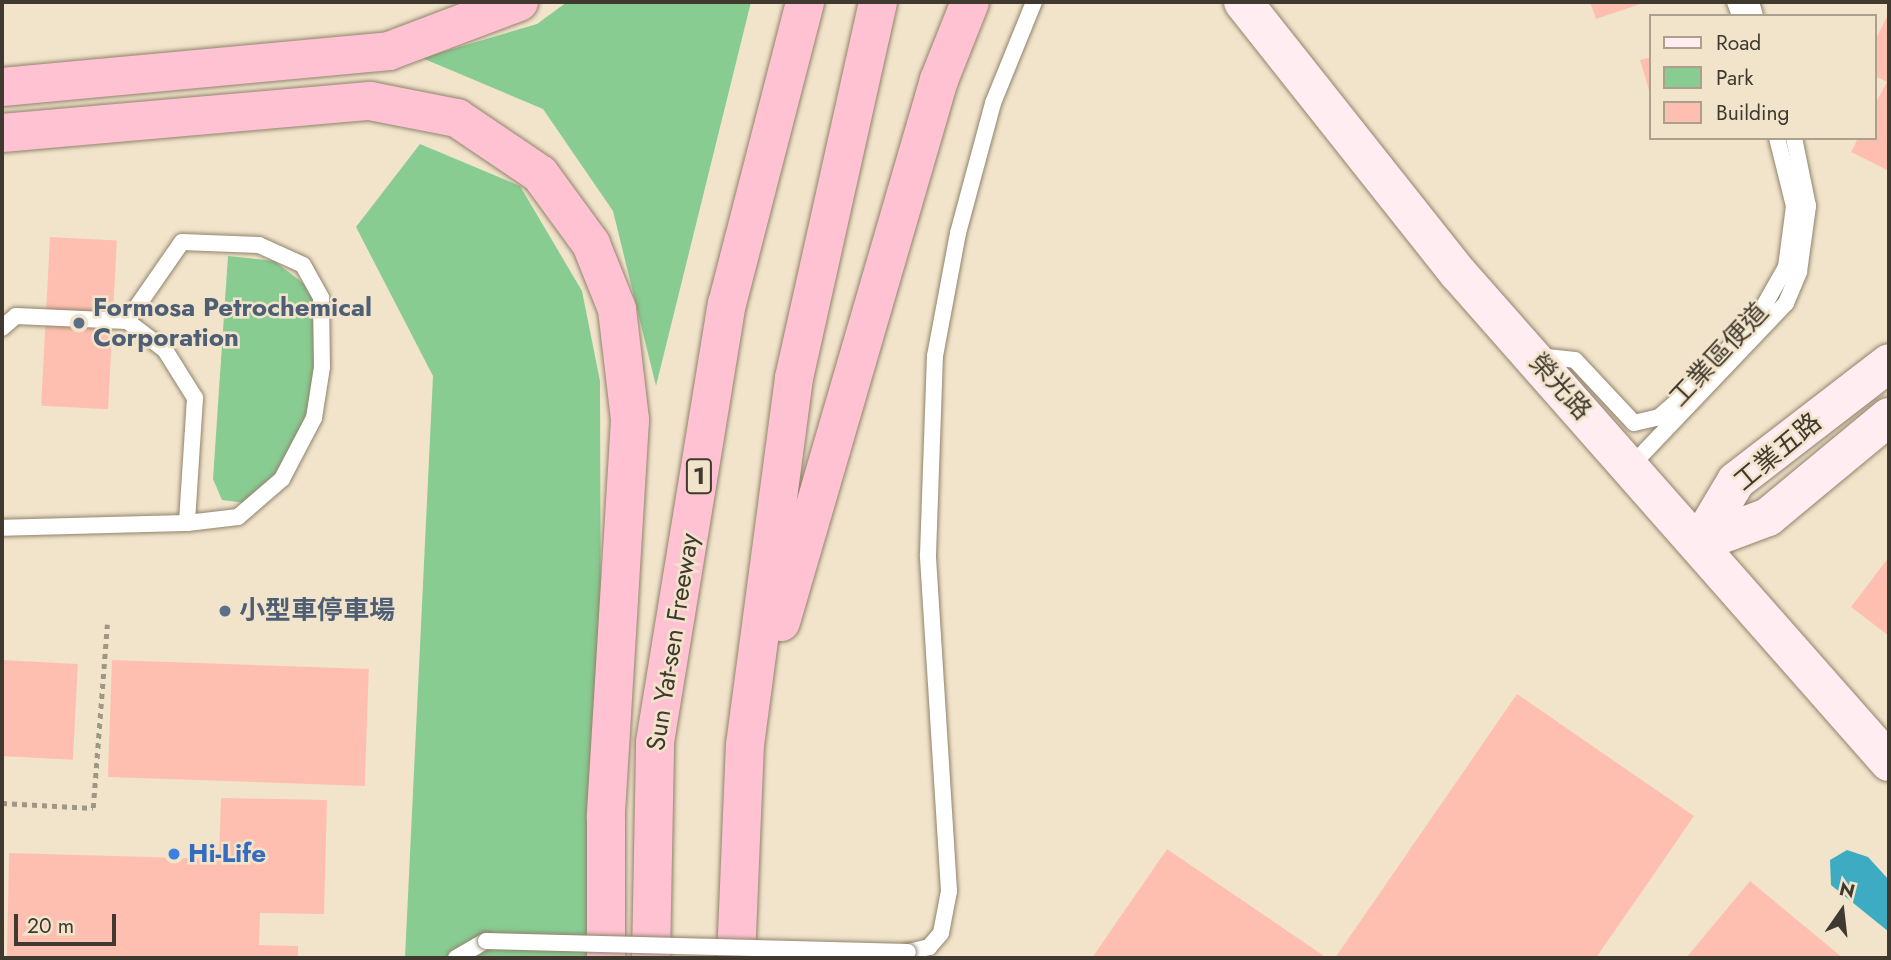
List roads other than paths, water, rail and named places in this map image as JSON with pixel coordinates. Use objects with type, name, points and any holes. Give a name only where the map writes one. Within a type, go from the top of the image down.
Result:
[{"type":"highway","points":[[2,87],[389,51],[519,2]]},
{"type":"highway","name":"Sun Yat-sen Freeway","points":[[650,958],[657,728],[727,304],[805,2]]},
{"type":"highway","points":[[736,958],[745,745],[794,378],[878,2]]},
{"type":"highway","points":[[745,745],[935,94],[970,2]]},
{"type":"highway","points":[[2,133],[370,100],[457,118],[540,174],[591,244],[617,309],[630,420],[606,817],[606,958]]},
{"type":"street","name":"榮光路","points":[[1243,2],[1532,356],[1889,762]]},
{"type":"street","name":"工業五路","points":[[1699,543],[1735,481],[1889,362]]},
{"type":"street","name":"工業五路","points":[[1699,543],[1768,517],[1889,417]]},
{"type":"lane","points":[[456,958],[486,941],[908,952],[929,947],[942,933],[949,891],[928,555],[935,356],[958,233],[993,103],[1034,2]]},
{"type":"lane","name":"工業區便道","points":[[1532,356],[1574,360],[1634,423],[1659,417],[1681,398],[1756,320],[1786,267],[1794,206],[1778,140]]},
{"type":"lane","points":[[1631,466],[1786,303],[1799,272],[1808,206],[1794,140]]},
{"type":"lane","points":[[2,528],[187,523],[238,517],[282,479],[314,418],[322,367],[321,298],[303,265],[259,245],[182,242],[127,321]]},
{"type":"lane","points":[[2,328],[16,316],[127,321],[165,351],[195,398],[187,523]]},
{"type":"water","points":[[1847,850],[1868,857],[1889,880],[1889,932],[1831,885],[1830,860]]},
{"type":"place","name":"Formosa Petrochemical Corporation","points":[[79,323]]},
{"type":"place","name":"小型車停車場","points":[[225,611]]},
{"type":"place","name":"Hi-Life","points":[[174,854]]}]
